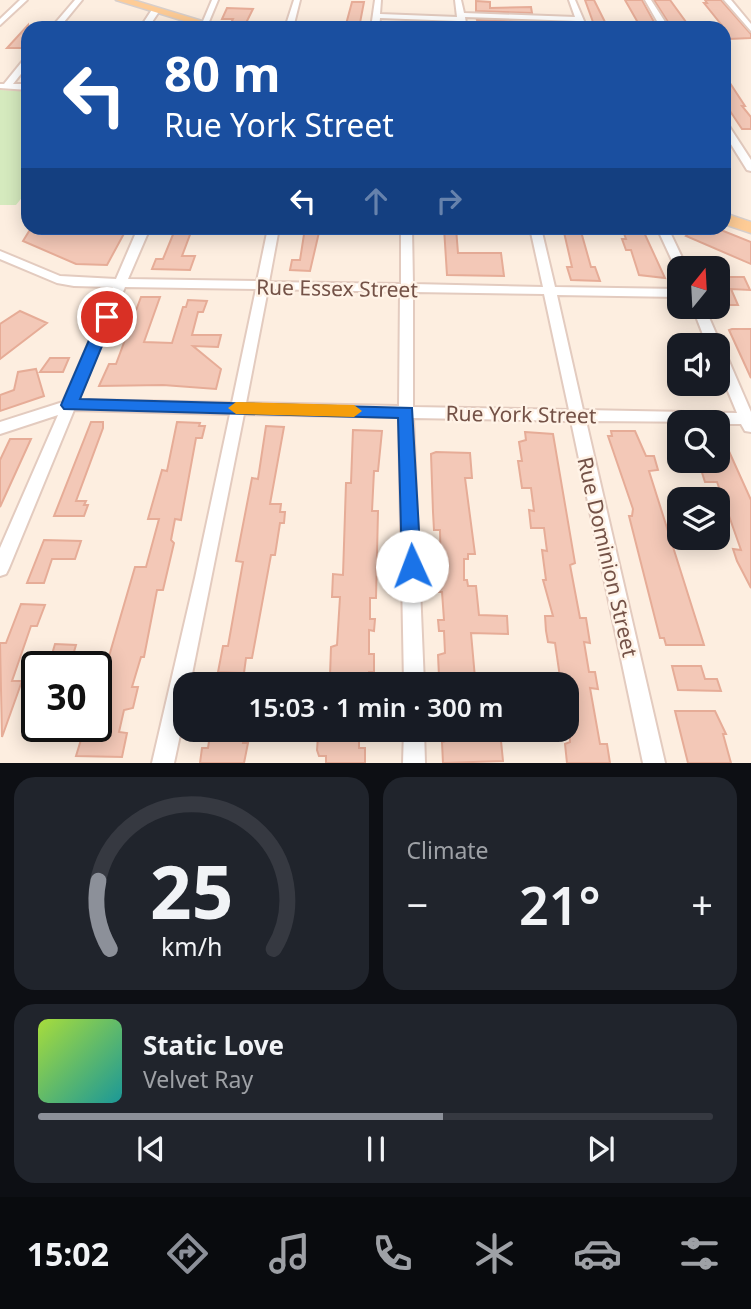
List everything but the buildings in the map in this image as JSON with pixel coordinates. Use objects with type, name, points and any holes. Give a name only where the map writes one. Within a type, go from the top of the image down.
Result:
[{"type":"main road","points":[[128,1],[194,21]]},
{"type":"main road","points":[[731,221],[751,228]]},
{"type":"street","points":[[0,23],[24,0]]},
{"type":"street","points":[[61,21],[79,0]]},
{"type":"street","points":[[205,21],[215,0]]},
{"type":"street","points":[[291,21],[297,0]]},
{"type":"street","points":[[376,21],[378,0]]},
{"type":"street","points":[[458,0],[461,21]]},
{"type":"street","points":[[376,16],[461,21],[578,19],[572,0]]},
{"type":"street","points":[[648,0],[661,21]]},
{"type":"street","points":[[727,0],[751,29]]},
{"type":"street","points":[[149,21],[156,10]]},
{"type":"street","points":[[3,86],[21,67]]},
{"type":"street","points":[[3,86],[21,87]]},
{"type":"street","points":[[731,136],[751,168]]},
{"type":"street","points":[[0,568],[141,235]]},
{"type":"street","points":[[163,763],[273,235]]},
{"type":"street","points":[[407,235],[407,412],[414,672]]},
{"type":"street","name":"Rue Dominion Street","points":[[538,235],[654,763]]},
{"type":"street","points":[[666,235],[676,256]]},
{"type":"street","name":"Rue Essex Street","points":[[0,256],[57,279],[121,283],[667,293]]},
{"type":"street","points":[[730,378],[750,422]]},
{"type":"street","name":"Rue York Street","points":[[0,428],[69,405],[577,415],[750,422]]},
{"type":"street","points":[[414,742],[414,763]]},
{"type":"green space","points":[[0,90],[21,91],[21,199],[16,205],[0,205]]},
{"type":"slow traffic","points":[[236,408],[354,411]]},
{"type":"route","points":[[107,317],[69,405],[407,412],[412,566]]}]
